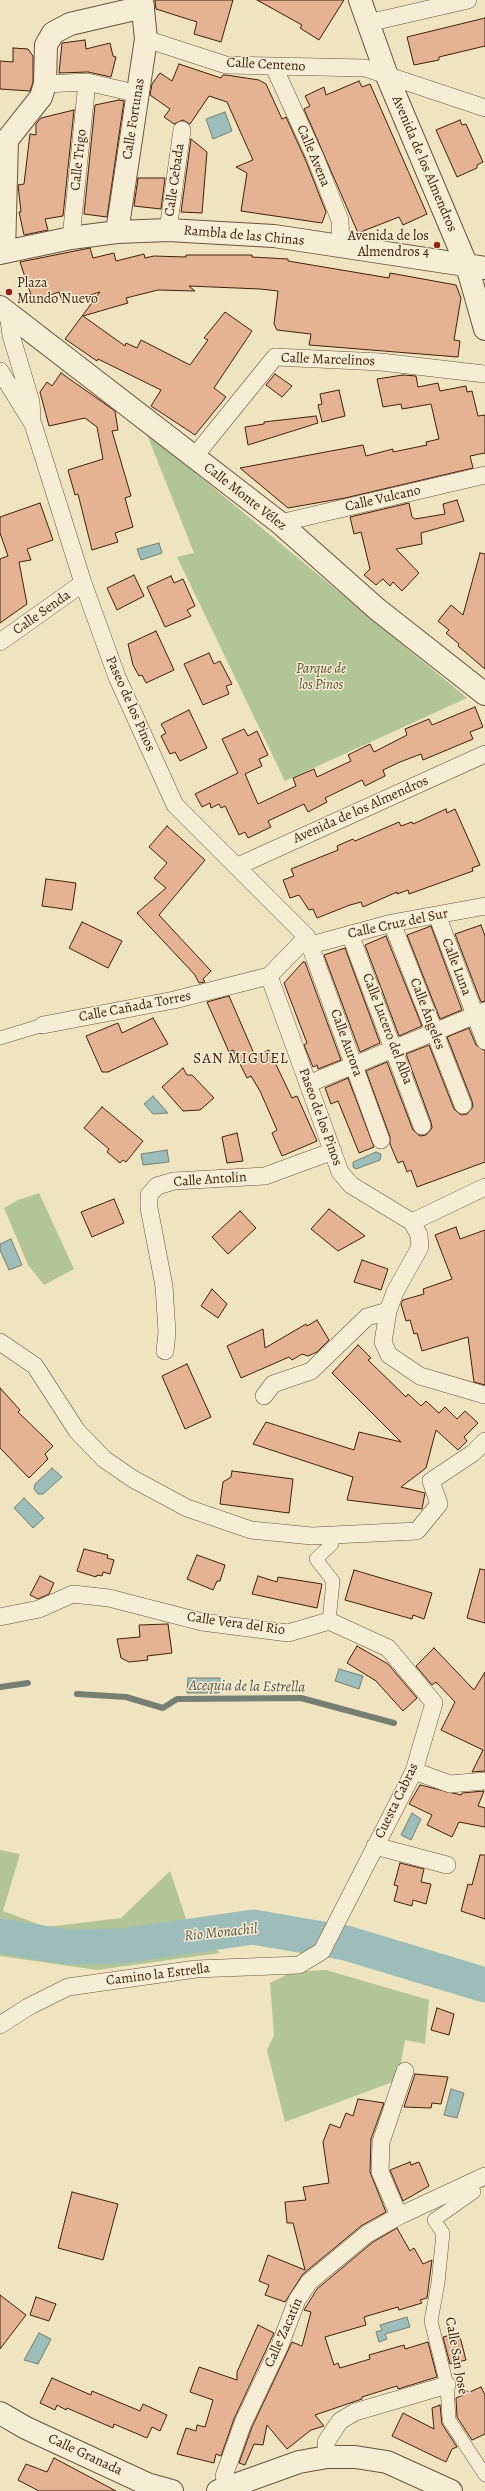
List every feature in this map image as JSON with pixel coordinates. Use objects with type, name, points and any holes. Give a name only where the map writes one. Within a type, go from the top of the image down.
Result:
[{"type":"street","name":"Avenida de los Almendros","points":[[360,0],[387,76],[476,267],[485,329]]},
{"type":"street","points":[[368,24],[468,0]]},
{"type":"street","points":[[1,254],[7,140],[41,97],[45,84],[46,46],[53,33],[70,24],[142,4]]},
{"type":"street","name":"Calle Fortunas","points":[[117,232],[139,94],[146,39],[142,4]]},
{"type":"street","name":"Calle Centeno","points":[[146,39],[226,65],[365,68],[485,108]]},
{"type":"street","name":"Calle Avena","points":[[274,67],[315,157],[340,220],[341,247]]},
{"type":"street","points":[[45,84],[87,82],[139,94]]},
{"type":"street","name":"Calle Trigo","points":[[71,238],[87,82]]},
{"type":"street","name":"Calle Cebada","points":[[168,230],[182,130]]},
{"type":"street","name":"Rambla de las Chinas","points":[[1,254],[71,238],[117,232],[168,230],[274,236],[476,267]]},
{"type":"street","name":"Paseo de los Pinos","points":[[4,310],[31,402],[33,424],[83,583],[117,677],[175,805],[238,866],[309,941]]},
{"type":"street","name":"Calle Monte Vélez","points":[[4,310],[280,523],[377,609],[485,694]]},
{"type":"street","name":"Calle Marcelinos","points":[[194,457],[276,357],[381,362],[485,374]]},
{"type":"street","name":"Paseo de los Pinos","points":[[0,371],[33,424]]},
{"type":"street","name":"Calle Vulcano","points":[[280,523],[485,475]]},
{"type":"street","name":"Calle Senda","points":[[0,642],[83,583]]},
{"type":"street","name":"Avenida de los Almendros","points":[[238,866],[485,754]]},
{"type":"street","name":"Calle Cruz del Sur","points":[[309,941],[350,934],[392,923],[437,915],[483,912]]},
{"type":"street","name":"Calle Luna","points":[[437,915],[480,1013],[485,1041]]},
{"type":"street","name":"Calle Ángeles","points":[[392,923],[463,1105]]},
{"type":"street","name":"Calle Lucero del Alba","points":[[350,934],[394,1047],[422,1126]]},
{"type":"street","points":[[269,976],[309,941]]},
{"type":"street","name":"Calle Aurora","points":[[309,941],[381,1140]]},
{"type":"street","name":"Paseo de los Pinos","points":[[269,976],[340,1172],[351,1185],[412,1222]]},
{"type":"street","name":"Calle Cañada Torres","points":[[0,1038],[43,1025],[174,1000],[269,976]]},
{"type":"street","points":[[308,1084],[394,1047],[480,1013]]},
{"type":"street","name":"Calle Antolín","points":[[165,1351],[167,1332],[164,1286],[149,1208],[149,1195],[157,1186],[174,1181],[265,1176],[333,1151]]},
{"type":"street","points":[[485,1187],[412,1222],[419,1235],[420,1247],[395,1292],[388,1311],[383,1342],[389,1355],[420,1376],[485,1395]]},
{"type":"street","points":[[264,1396],[273,1384],[311,1371],[367,1316],[388,1311]]},
{"type":"street","points":[[4,1347],[35,1366],[77,1431],[104,1459],[133,1479],[187,1508],[251,1530],[312,1536],[417,1531],[439,1504],[431,1481],[473,1453],[485,1441]]},
{"type":"street","points":[[328,1621],[333,1580],[316,1559],[332,1544],[332,1535]]},
{"type":"street","name":"Calle Vera del Río","points":[[0,1617],[39,1609],[74,1594],[109,1598],[202,1622],[288,1633],[328,1621]]},
{"type":"street","name":"Cuesta Cabras","points":[[322,1951],[414,1772],[434,1703],[388,1648],[328,1621]]},
{"type":"street","points":[[414,1772],[450,1784],[485,1781]]},
{"type":"street","name":"Cuesta Cabras","points":[[375,1846],[447,1865]]},
{"type":"street","name":"Camino la Estrella","points":[[0,2025],[28,2007],[68,1987],[196,1969],[299,1965],[322,1951]]},
{"type":"street","points":[[399,2216],[380,2172],[381,2142],[405,2071]]},
{"type":"street","name":"Calle Zacatín","points":[[224,2490],[224,2476],[243,2423],[280,2345],[297,2300],[309,2282],[367,2234],[399,2216],[470,2185],[485,2176]]},
{"type":"street","name":"Calle San José","points":[[470,2185],[474,2192],[434,2220],[443,2233],[438,2283],[431,2321],[448,2385],[449,2420],[485,2475]]},
{"type":"street","points":[[327,2457],[326,2442],[340,2421],[355,2412],[448,2385]]},
{"type":"street","name":"Calle Granada","points":[[0,2413],[26,2428],[143,2487],[172,2491]]},
{"type":"street","points":[[224,2490],[299,2462],[327,2457],[355,2457],[388,2462],[450,2491]]},
{"type":"green space","name":"Parque de los Pinos","points":[[146,432],[467,698],[285,781],[177,557],[194,553]]},
{"type":"green space","points":[[39,1193],[74,1269],[44,1285],[28,1265],[4,1208],[18,1200]]},
{"type":"green space","points":[[0,1850],[20,1854],[3,1911],[46,1927],[121,1918],[170,1871],[186,1919],[220,1953],[97,1970],[0,1956]]},
{"type":"green space","points":[[326,1970],[429,2000],[425,2044],[405,2040],[398,2080],[285,2122],[267,2050],[274,2035],[270,1983],[293,1972]]},
{"type":"water","points":[[225,112],[232,131],[213,139],[206,119]]},
{"type":"water","points":[[159,543],[162,553],[141,560],[137,549]]},
{"type":"water","points":[[153,1096],[168,1113],[153,1114],[144,1104]]},
{"type":"water","points":[[167,1150],[169,1162],[143,1165],[141,1154]]},
{"type":"water","points":[[376,1152],[381,1154],[380,1160],[356,1169],[353,1167],[353,1162]]},
{"type":"water","points":[[11,1239],[22,1265],[9,1270],[0,1250],[0,1244]]},
{"type":"water","points":[[52,1468],[62,1477],[43,1494],[38,1494],[34,1489],[35,1484]]},
{"type":"water","points":[[24,1498],[44,1518],[33,1528],[14,1508]]},
{"type":"water","points":[[339,1669],[363,1676],[359,1689],[335,1681]]},
{"type":"water","points":[[188,1678],[220,1678],[219,1693],[187,1693]]},
{"type":"water","points":[[412,1813],[421,1819],[411,1840],[401,1835]]},
{"type":"water","points":[[451,2089],[464,2093],[457,2118],[444,2115]]},
{"type":"water","points":[[407,2317],[410,2327],[385,2334],[387,2339],[379,2342],[376,2332],[382,2330],[380,2325]]},
{"type":"water","points":[[39,2333],[51,2339],[38,2364],[24,2360]]},
{"type":"building","points":[[155,0],[233,0],[221,42],[194,34],[197,22],[156,9]]},
{"type":"building","points":[[257,0],[344,0],[319,40],[300,28],[302,25]]},
{"type":"building","points":[[485,18],[485,46],[439,57],[439,60],[414,65],[407,37]]},
{"type":"building","points":[[85,40],[86,49],[110,43],[113,56],[116,57],[111,77],[88,72],[59,73],[62,43]]},
{"type":"building","points":[[13,48],[28,49],[33,56],[33,82],[30,91],[0,89],[0,61],[13,62]]},
{"type":"building","points":[[179,64],[221,78],[223,75],[226,75],[259,80],[266,84],[282,119],[286,117],[306,161],[326,212],[322,223],[241,211],[247,173],[236,167],[253,160],[227,102],[209,96],[190,124],[183,120],[174,124],[164,117],[170,109],[150,95],[152,84],[160,73],[172,81]]},
{"type":"building","points":[[359,81],[362,87],[370,84],[427,214],[403,225],[399,217],[358,233],[304,109],[310,106],[305,96],[324,87],[326,95]]},
{"type":"building","points":[[119,100],[124,101],[107,217],[84,214],[95,105]]},
{"type":"building","points":[[74,110],[63,216],[45,219],[48,230],[24,235],[19,212],[21,212],[18,185],[24,184],[30,134],[36,135],[36,124],[41,118]]},
{"type":"building","points":[[460,120],[462,125],[466,124],[483,162],[477,165],[477,168],[457,177],[436,130]]},
{"type":"building","points":[[191,139],[207,152],[202,213],[181,212]]},
{"type":"building","points":[[138,178],[165,178],[161,209],[134,206]]},
{"type":"building","points":[[90,248],[93,258],[114,253],[116,261],[144,254],[145,258],[154,256],[186,257],[186,255],[252,255],[252,257],[288,259],[288,261],[389,278],[390,273],[456,285],[461,298],[454,340],[460,341],[458,357],[309,345],[311,334],[277,330],[274,324],[278,291],[260,289],[189,286],[195,291],[158,290],[126,298],[128,303],[83,316],[125,346],[126,343],[137,348],[141,340],[190,365],[208,340],[204,338],[225,312],[252,331],[214,388],[226,397],[195,435],[151,406],[161,390],[98,359],[97,361],[65,339],[100,292],[63,303],[59,292],[33,301],[20,262]]},
{"type":"building","points":[[61,373],[115,411],[118,430],[112,431],[131,496],[125,498],[133,527],[115,533],[118,542],[92,550],[78,494],[75,495],[68,470],[103,459],[97,427],[85,418],[49,426],[40,392],[47,382],[52,386]]},
{"type":"building","points":[[275,374],[292,386],[282,397],[266,385]]},
{"type":"building","points":[[403,375],[416,376],[418,387],[438,383],[440,391],[466,386],[467,392],[472,391],[478,416],[485,415],[485,453],[470,456],[473,468],[345,498],[288,508],[240,468],[363,445],[366,456],[393,449],[393,452],[427,445],[426,442],[439,439],[431,404],[402,409],[401,404],[383,407],[377,379]]},
{"type":"building","points":[[339,390],[345,416],[322,422],[318,405],[322,404],[320,394]]},
{"type":"building","points":[[316,416],[318,423],[248,445],[245,427],[264,424],[264,422]]},
{"type":"building","points":[[457,500],[464,521],[421,533],[422,544],[396,549],[419,573],[402,591],[393,582],[390,586],[383,579],[376,585],[364,575],[370,569],[361,532],[354,534],[350,517],[409,503],[412,517],[415,519],[445,514],[443,504]]},
{"type":"building","points":[[40,503],[53,540],[27,549],[31,560],[19,562],[27,604],[0,623],[0,559],[8,556],[0,533],[0,517]]},
{"type":"building","points":[[480,553],[485,554],[485,669],[458,646],[459,644],[446,633],[449,630],[438,621],[451,605],[463,615]]},
{"type":"building","points":[[134,575],[144,596],[117,610],[107,588]]},
{"type":"building","points":[[171,576],[174,583],[183,579],[195,606],[187,610],[191,616],[165,627],[147,587]]},
{"type":"building","points":[[156,631],[174,670],[146,683],[142,675],[139,676],[133,665],[128,644]]},
{"type":"building","points":[[209,653],[214,664],[220,661],[232,684],[226,686],[229,694],[203,705],[184,664]]},
{"type":"building","points":[[475,707],[483,727],[470,732],[473,739],[423,760],[421,754],[400,762],[383,770],[385,776],[365,786],[362,780],[325,798],[327,802],[308,812],[304,804],[268,821],[271,827],[248,838],[245,832],[239,835],[225,806],[221,808],[219,804],[211,808],[210,803],[202,807],[195,794],[238,773],[222,739],[244,729],[248,736],[257,731],[268,755],[259,759],[262,766],[245,774],[258,804],[296,786],[293,778],[314,769],[317,777],[351,761],[348,755],[370,744],[374,752],[407,735],[405,729],[429,719],[432,725]]},
{"type":"building","points":[[189,710],[207,748],[180,761],[175,752],[170,754],[161,736],[166,733],[161,724]]},
{"type":"building","points":[[446,809],[447,813],[455,809],[480,865],[472,868],[473,871],[409,894],[408,890],[397,894],[397,892],[363,907],[361,902],[317,918],[313,909],[309,910],[299,895],[290,898],[283,880],[294,876],[291,869],[338,850],[337,846],[353,839],[355,841],[399,822],[401,826],[412,822],[413,824]]},
{"type":"building","points":[[167,826],[205,860],[159,915],[211,971],[203,979],[205,982],[199,983],[195,975],[137,913],[166,888],[154,878],[167,863],[149,847]]},
{"type":"building","points":[[46,879],[76,883],[72,910],[42,906]]},
{"type":"building","points":[[82,922],[122,941],[108,968],[69,948]]},
{"type":"building","points":[[481,925],[485,936],[485,1001],[481,1002],[455,934]]},
{"type":"building","points":[[431,926],[462,1010],[440,1019],[407,935]]},
{"type":"building","points":[[386,936],[422,1026],[399,1036],[365,945]]},
{"type":"building","points":[[345,948],[380,1043],[360,1052],[324,955]]},
{"type":"building","points":[[303,962],[305,962],[341,1060],[318,1069],[317,1065],[313,1067],[304,1045],[307,1043],[284,983]]},
{"type":"building","points":[[229,996],[255,1056],[269,1050],[292,1098],[297,1096],[317,1141],[282,1156],[272,1133],[277,1130],[260,1091],[251,1076],[247,1078],[233,1050],[229,1052],[207,1002]]},
{"type":"building","points":[[153,1018],[168,1044],[108,1072],[102,1072],[86,1036],[118,1023],[122,1033]]},
{"type":"building","points":[[469,1028],[476,1045],[485,1051],[485,1162],[417,1187],[411,1170],[407,1172],[403,1161],[398,1163],[390,1144],[390,1137],[366,1071],[387,1062],[413,1130],[420,1136],[426,1135],[432,1128],[431,1122],[406,1054],[429,1045],[454,1109],[461,1115],[467,1114],[473,1107],[472,1101],[447,1037]]},
{"type":"building","points":[[183,1068],[187,1075],[192,1075],[214,1098],[200,1110],[183,1111],[162,1087]]},
{"type":"building","points":[[348,1078],[374,1147],[359,1153],[338,1101],[331,1104],[325,1088]]},
{"type":"building","points":[[102,1107],[143,1141],[126,1162],[123,1160],[120,1163],[107,1152],[109,1149],[84,1128]]},
{"type":"building","points":[[237,1133],[243,1161],[227,1163],[222,1137]]},
{"type":"building","points":[[114,1199],[124,1223],[92,1237],[81,1212]]},
{"type":"building","points":[[329,1209],[365,1236],[338,1251],[311,1229]]},
{"type":"building","points":[[240,1211],[256,1228],[228,1254],[212,1237]]},
{"type":"building","points":[[456,1227],[460,1239],[485,1230],[485,1385],[474,1382],[468,1337],[422,1351],[417,1333],[414,1334],[410,1320],[406,1321],[401,1304],[403,1300],[424,1294],[423,1289],[452,1279],[435,1235]]},
{"type":"building","points":[[362,1260],[388,1269],[381,1290],[354,1282]]},
{"type":"building","points":[[212,1289],[227,1304],[218,1318],[201,1306]]},
{"type":"building","points":[[317,1320],[329,1340],[317,1352],[308,1356],[302,1354],[292,1360],[289,1357],[241,1378],[227,1346],[263,1329],[265,1348],[306,1324],[307,1326]]},
{"type":"building","points":[[358,1345],[371,1358],[368,1360],[406,1397],[408,1394],[421,1406],[426,1401],[439,1413],[445,1407],[457,1419],[465,1411],[478,1423],[464,1437],[467,1441],[458,1450],[436,1430],[426,1468],[401,1487],[425,1493],[422,1509],[347,1500],[353,1477],[253,1444],[266,1422],[354,1450],[359,1432],[401,1442],[332,1373]]},
{"type":"building","points":[[187,1364],[211,1417],[185,1429],[162,1376]]},
{"type":"building","points":[[0,1388],[20,1410],[18,1412],[53,1446],[45,1454],[48,1459],[29,1478],[0,1448]]},
{"type":"building","points":[[232,1471],[293,1479],[289,1513],[220,1504],[223,1482],[231,1477]]},
{"type":"building","points":[[84,1549],[108,1555],[107,1558],[114,1560],[110,1574],[103,1572],[102,1576],[97,1575],[96,1577],[77,1571]]},
{"type":"building","points":[[197,1555],[225,1565],[220,1581],[217,1581],[213,1590],[187,1579]]},
{"type":"building","points":[[480,1569],[485,1570],[485,1623],[467,1618]]},
{"type":"building","points":[[354,1570],[432,1593],[424,1619],[413,1615],[412,1619],[345,1600]]},
{"type":"building","points":[[40,1576],[54,1583],[49,1594],[38,1599],[30,1595]]},
{"type":"building","points":[[258,1576],[277,1582],[278,1577],[322,1584],[317,1608],[252,1594]]},
{"type":"building","points":[[168,1624],[172,1653],[147,1656],[148,1660],[129,1662],[121,1658],[117,1639],[140,1637],[139,1625]]},
{"type":"building","points":[[357,1646],[388,1664],[417,1698],[403,1711],[376,1681],[347,1663]]},
{"type":"building","points":[[434,1648],[474,1690],[485,1672],[485,1771],[472,1772],[483,1750],[441,1730],[455,1702],[436,1682],[432,1685],[416,1666]]},
{"type":"building","points":[[420,1785],[461,1795],[462,1793],[484,1791],[478,1806],[485,1808],[485,1827],[459,1822],[452,1837],[427,1825],[432,1815],[409,1804]]},
{"type":"building","points":[[480,1855],[485,1855],[485,1919],[461,1911],[468,1884],[472,1885]]},
{"type":"building","points":[[400,1863],[424,1869],[421,1882],[431,1884],[426,1904],[413,1900],[412,1906],[394,1901],[398,1886],[394,1885]]},
{"type":"building","points":[[437,2008],[454,2014],[449,2035],[431,2030]]},
{"type":"building","points":[[415,2074],[448,2077],[441,2104],[432,2103],[431,2108],[404,2107]]},
{"type":"building","points":[[358,2099],[384,2103],[371,2139],[370,2172],[386,2212],[361,2226],[303,2274],[285,2302],[265,2295],[269,2285],[259,2281],[268,2255],[305,2270],[293,2223],[287,2223],[285,2202],[306,2200],[303,2187],[329,2183],[323,2142],[330,2124],[340,2128],[346,2113],[353,2116]]},
{"type":"building","points":[[410,2162],[411,2165],[419,2162],[429,2186],[403,2201],[390,2170]]},
{"type":"building","points":[[72,2192],[118,2204],[103,2260],[58,2248]]},
{"type":"building","points":[[397,2228],[410,2251],[414,2248],[423,2264],[432,2260],[427,2298],[420,2300],[422,2303],[399,2310],[398,2307],[364,2317],[366,2325],[325,2337],[334,2365],[338,2363],[340,2368],[370,2359],[369,2355],[404,2345],[405,2349],[428,2342],[437,2377],[398,2389],[397,2386],[362,2397],[362,2399],[315,2415],[324,2426],[311,2430],[287,2449],[267,2425],[263,2445],[254,2444],[245,2465],[239,2463],[252,2427],[292,2342],[302,2346],[311,2312],[304,2310],[317,2289],[373,2242]]},
{"type":"building","points":[[0,2295],[26,2315],[0,2349]]},
{"type":"building","points":[[36,2297],[56,2304],[49,2321],[30,2315]]},
{"type":"building","points":[[258,2325],[274,2333],[234,2419],[221,2456],[216,2454],[214,2463],[177,2454],[186,2428],[196,2431],[197,2425],[205,2427],[213,2400],[190,2392],[199,2367],[237,2380],[237,2372]]},
{"type":"building","points":[[459,2333],[466,2360],[450,2364],[443,2337]]},
{"type":"building","points":[[52,2378],[91,2395],[92,2391],[140,2411],[143,2404],[167,2415],[160,2431],[152,2427],[147,2438],[114,2424],[113,2428],[67,2408],[66,2410],[57,2405],[55,2410],[40,2403]]},
{"type":"building","points":[[481,2387],[485,2395],[485,2434],[472,2440],[457,2417],[456,2398]]},
{"type":"building","points":[[440,2405],[442,2424],[457,2447],[452,2449],[446,2462],[392,2436],[403,2413],[434,2429],[432,2408]]},
{"type":"building","points":[[54,2458],[116,2491],[39,2491],[18,2480],[26,2464],[47,2472]]},
{"type":"waterway","name":"Acequia de la Estrella","points":[[0,1687],[28,1683]]},
{"type":"waterway","name":"Acequia de la Estrella","points":[[77,1694],[126,1697],[163,1708],[177,1699],[301,1698],[394,1723]]},
{"type":"waterway","name":"Río Monachil","points":[[0,1936],[68,1947],[122,1946],[253,1927],[346,1943],[485,1985]]},
{"type":"place","name":"Avenida de los Almendros 4","points":[[437,245]]},
{"type":"place","name":"Plaza Mundo Nuevo","points":[[9,292]]},
{"type":"district","name":"SAN MIGUEL","points":[[241,1059]]}]
